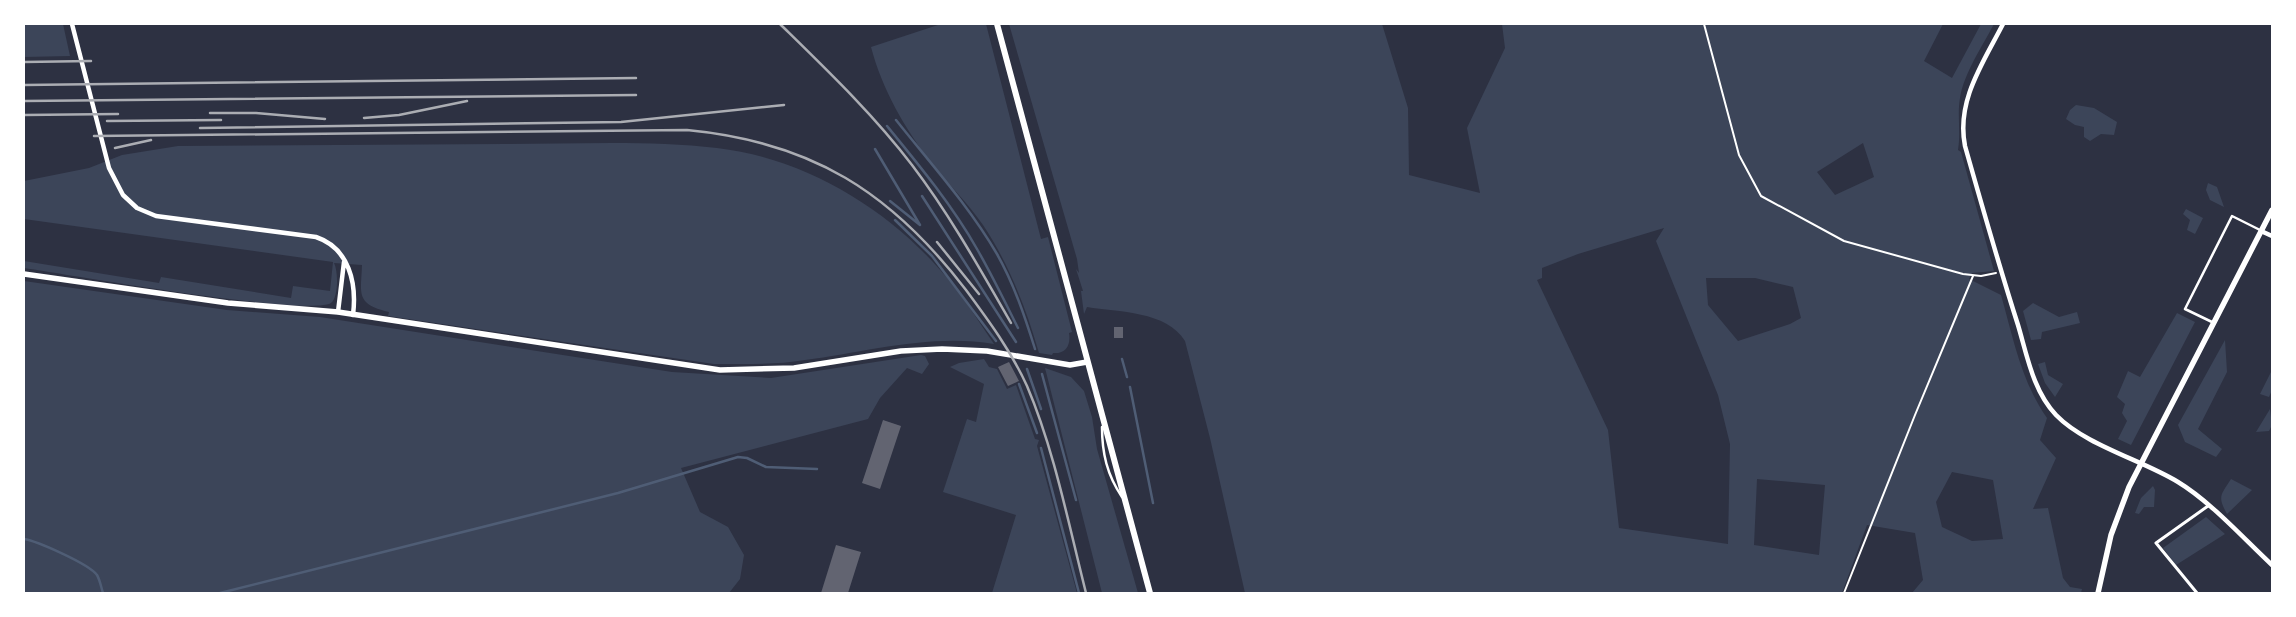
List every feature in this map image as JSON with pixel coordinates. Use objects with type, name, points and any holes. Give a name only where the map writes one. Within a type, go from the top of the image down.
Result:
[{"type":"main road","points":[[997,24],[1150,593]]},
{"type":"street","points":[[72,24],[109,168],[118,188],[129,202],[156,216],[316,237],[336,248],[352,275],[353,315]]},
{"type":"street","points":[[2003,24],[1973,83],[1962,116],[1966,146],[2033,376],[2054,413],[2075,429],[2178,481],[2272,564]]},
{"type":"street","points":[[2098,593],[2111,535],[2126,494],[2272,210]]},
{"type":"street","points":[[2261,230],[2272,236]]},
{"type":"street","points":[[338,312],[344,260]]},
{"type":"street","points":[[24,274],[228,303],[338,312],[720,370],[794,368],[901,351],[942,349],[987,350],[1070,365],[1087,362]]},
{"type":"street","points":[[2197,593],[2156,543],[2208,506]]},
{"type":"lane","points":[[2213,323],[2186,309],[2232,216],[2261,230]]},
{"type":"path","points":[[1704,24],[1739,155],[1761,196],[1844,241],[1973,276],[2001,271]]},
{"type":"path","points":[[1844,593],[1918,406],[1973,276]]},
{"type":"shaded area","points":[[24,24],[63,24],[70,56],[24,57]]},
{"type":"shaded area","points":[[941,24],[986,24],[1041,239],[1048,237],[1072,332],[1069,333],[1067,348],[1061,352],[1053,353],[1052,355],[1039,353],[1016,287],[1001,255],[983,225],[932,164],[913,137],[881,78],[871,47]]},
{"type":"shaded area","points":[[1009,24],[1382,24],[1408,108],[1409,175],[1480,193],[1467,128],[1505,48],[1502,24],[1943,24],[1924,61],[1952,78],[1981,24],[1994,24],[1965,79],[1959,104],[1958,150],[1961,152],[1994,271],[1972,273],[1969,279],[2001,295],[2024,374],[2047,418],[2040,440],[2056,458],[2033,509],[2048,508],[2063,578],[2070,587],[2082,589],[2081,593],[1912,593],[1923,580],[1915,533],[1867,525],[1842,593],[1245,593],[1210,438],[1185,341],[1177,331],[1154,318],[1127,312],[1087,307],[1084,314],[1081,291],[1083,291],[1076,269],[1079,273],[1077,259]],"holes":[[[1863,143],[1874,177],[1835,195],[1817,172]],[[1664,228],[1656,241],[1718,395],[1730,444],[1728,544],[1619,528],[1608,430],[1537,280],[1542,278],[1542,268],[1578,254]],[[1706,278],[1755,278],[1793,287],[1801,318],[1790,324],[1738,341],[1708,305]],[[1952,472],[1993,480],[2003,539],[1972,541],[1942,527],[1936,502]],[[1757,479],[1825,485],[1819,555],[1754,545]]]},
{"type":"shaded area","points":[[2076,105],[2094,108],[2117,122],[2114,135],[2101,134],[2090,141],[2084,137],[2084,127],[2075,125],[2066,119],[2070,110]]},
{"type":"shaded area","points":[[665,144],[717,148],[751,154],[785,164],[817,177],[877,213],[905,235],[953,285],[994,344],[971,341],[923,342],[794,362],[714,364],[388,316],[389,312],[370,305],[362,296],[362,265],[334,263],[337,283],[334,300],[331,303],[313,306],[235,300],[24,268],[24,261],[159,283],[161,277],[291,298],[293,286],[330,291],[333,262],[24,219],[24,181],[89,168],[122,155],[178,146]]},
{"type":"shaded area","points":[[2208,183],[2217,187],[2224,207],[2210,200],[2206,190]]},
{"type":"shaded area","points":[[2186,209],[2203,218],[2195,234],[2187,230],[2190,220],[2183,214]]},
{"type":"shaded area","points":[[24,281],[227,310],[320,317],[672,372],[771,378],[921,355],[925,356],[929,364],[922,374],[907,368],[880,398],[868,419],[681,468],[700,512],[728,527],[744,555],[740,579],[729,593],[24,593]]},
{"type":"shaded area","points":[[2033,303],[2059,317],[2077,312],[2080,323],[2042,332],[2041,339],[2031,340],[2023,311]]},
{"type":"shaded area","points":[[2177,313],[2195,322],[2131,445],[2118,439],[2127,421],[2122,413],[2125,404],[2117,397],[2128,371],[2140,377]]},
{"type":"shaded area","points":[[2225,340],[2227,372],[2198,429],[2222,449],[2216,457],[2185,442],[2178,425]]},
{"type":"shaded area","points":[[984,359],[989,367],[997,369],[1007,389],[1016,385],[1035,439],[1039,440],[1037,446],[1077,593],[992,593],[1016,515],[943,492],[967,419],[976,422],[984,384],[950,367],[959,363]]},
{"type":"shaded area","points":[[2045,362],[2048,375],[2063,384],[2055,397],[2045,383],[2038,364]]},
{"type":"shaded area","points":[[1045,368],[1071,377],[1084,391],[1092,417],[1097,449],[1138,593],[1102,593]]},
{"type":"shaded area","points":[[2272,370],[2272,390],[2269,397],[2260,394]]},
{"type":"shaded area","points":[[2270,409],[2272,425],[2269,431],[2256,432]]},
{"type":"shaded area","points":[[2231,479],[2252,490],[2227,514],[2221,499]]},
{"type":"shaded area","points":[[2153,486],[2155,490],[2154,507],[2144,507],[2139,514],[2135,513],[2141,498]]},
{"type":"shaded area","points":[[2206,517],[2225,534],[2176,565],[2163,548]]},
{"type":"building","points":[[1114,327],[1123,327],[1123,338],[1114,338]]},
{"type":"building","points":[[1009,362],[1019,381],[1008,386],[998,367]]},
{"type":"building","points":[[883,420],[901,426],[880,489],[862,483]]},
{"type":"building","points":[[836,545],[861,552],[848,593],[821,593]]},
{"type":"waterway","points":[[896,120],[962,202],[997,254],[1014,289],[1035,349]]},
{"type":"waterway","points":[[887,126],[957,217],[988,269],[1018,328]]},
{"type":"waterway","points":[[875,149],[920,225],[890,201]]},
{"type":"waterway","points":[[922,196],[1016,342]]},
{"type":"waterway","points":[[895,220],[932,256],[996,341]]},
{"type":"waterway","points":[[1122,359],[1127,377]]},
{"type":"waterway","points":[[1027,369],[1041,409]]},
{"type":"waterway","points":[[1042,374],[1076,500]]},
{"type":"waterway","points":[[1019,384],[1037,433]]},
{"type":"waterway","points":[[1130,387],[1153,503]]},
{"type":"waterway","points":[[1041,448],[1079,593]]},
{"type":"waterway","points":[[220,593],[618,493],[738,457],[747,458],[766,467],[817,469]]},
{"type":"waterway","points":[[24,539],[62,554],[92,570],[98,577],[103,593]]},
{"type":"railway","points":[[780,24],[865,110],[912,165],[952,223],[1011,323]]},
{"type":"railway","points":[[24,62],[91,61]]},
{"type":"railway","points":[[24,85],[636,78]]},
{"type":"railway","points":[[24,101],[636,95]]},
{"type":"railway","points":[[364,118],[399,115],[467,101]]},
{"type":"railway","points":[[200,128],[621,122],[784,105]]},
{"type":"railway","points":[[210,113],[256,113],[325,119]]},
{"type":"railway","points":[[24,115],[118,114]]},
{"type":"railway","points":[[107,121],[221,120]]},
{"type":"railway","points":[[94,136],[687,130],[732,136],[773,146],[810,160],[845,178],[878,199],[908,225],[938,255],[966,290],[1007,348],[1021,373],[1037,410],[1060,488],[1086,593]]},
{"type":"railway","points":[[115,148],[151,140]]},
{"type":"railway","points":[[937,242],[979,294]]}]
